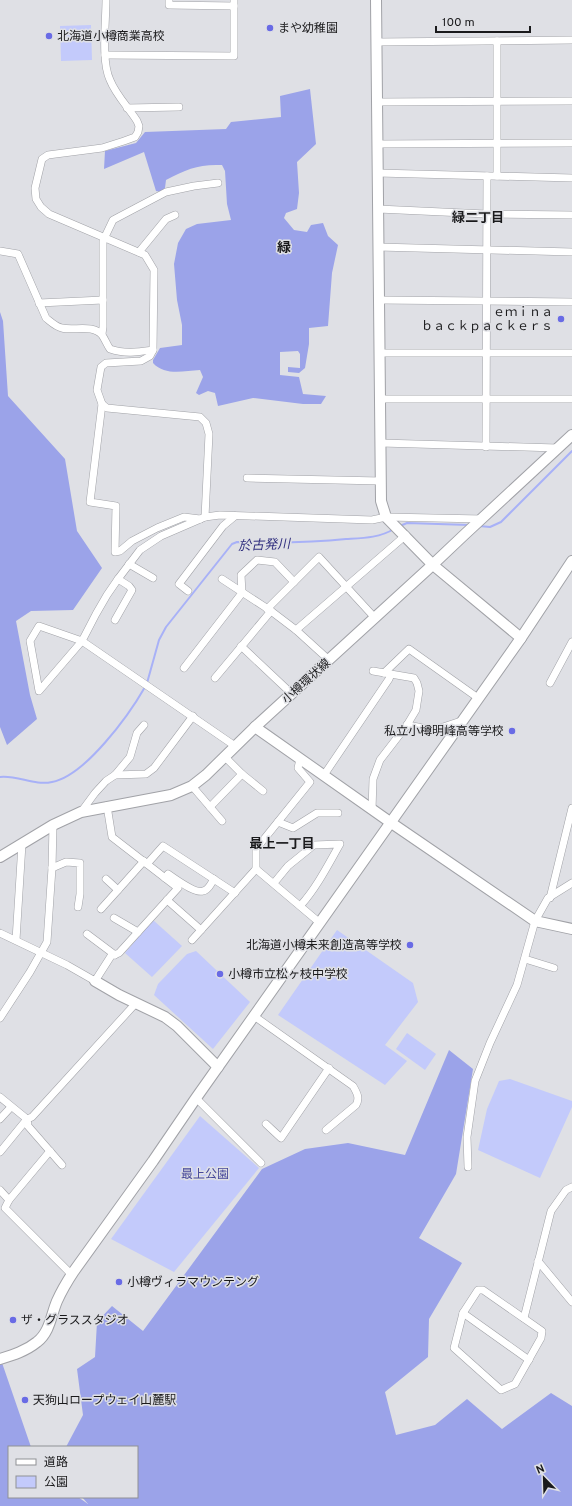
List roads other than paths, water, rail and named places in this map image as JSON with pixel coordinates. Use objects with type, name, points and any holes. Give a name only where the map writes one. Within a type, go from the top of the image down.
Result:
[{"type":"street","points":[[106,0],[105,55],[107,73],[127,108],[137,121],[139,126],[138,132],[135,137],[102,148],[48,154],[42,159],[36,188],[36,200],[49,214],[145,255],[154,270],[154,350],[150,356],[141,361],[106,363],[101,367],[97,390],[102,404],[90,502],[116,506],[115,552],[120,551],[132,542],[157,528],[184,517],[204,518]]},
{"type":"street","points":[[105,55],[234,56],[234,3],[169,5],[169,0]]},
{"type":"street","points":[[376,0],[381,501],[396,526],[433,565],[521,638]]},
{"type":"street","points":[[377,42],[572,40]]},
{"type":"street","points":[[497,41],[497,176]]},
{"type":"street","points":[[378,102],[497,100],[572,101]]},
{"type":"street","points":[[127,108],[179,107]]},
{"type":"street","points":[[378,144],[572,143]]},
{"type":"street","points":[[378,173],[572,178]]},
{"type":"street","points":[[486,447],[487,176]]},
{"type":"street","points":[[154,350],[136,353],[119,352],[110,349],[102,334],[104,237],[113,220],[166,192],[218,183]]},
{"type":"street","points":[[378,208],[486,214],[572,215]]},
{"type":"street","points":[[139,252],[166,219],[175,215]]},
{"type":"street","points":[[378,247],[572,252]]},
{"type":"street","points":[[0,251],[18,254],[46,318],[52,324],[61,328],[89,328],[102,334]]},
{"type":"street","points":[[39,302],[103,300]]},
{"type":"street","points":[[378,300],[572,302]]},
{"type":"street","points":[[379,353],[572,353]]},
{"type":"street","points":[[379,399],[572,399]]},
{"type":"street","points":[[102,404],[107,408],[114,410],[200,417],[206,423],[209,434],[204,518]]},
{"type":"street","name":"小樽環状線","points":[[0,857],[53,824],[81,812],[171,795],[192,786],[572,435]]},
{"type":"street","points":[[381,443],[557,448]]},
{"type":"street","points":[[247,478],[381,481]]},
{"type":"street","points":[[235,746],[194,716],[82,641],[39,626],[30,641],[39,691],[82,641],[96,614],[118,579],[140,550],[161,536],[204,518],[220,515],[372,520],[396,526],[476,523]]},
{"type":"street","points":[[188,591],[179,584],[223,526],[235,516]]},
{"type":"street","points":[[296,630],[347,587],[396,526]]},
{"type":"street","points":[[215,678],[269,610],[319,557],[375,618]]},
{"type":"street","points":[[184,668],[242,593],[241,575],[258,560],[275,562],[294,582]]},
{"type":"street","points":[[129,564],[153,578]]},
{"type":"street","points":[[0,1359],[29,1348],[44,1335],[49,1327],[60,1295],[72,1274],[153,1162],[218,1066],[570,567]]},
{"type":"street","points":[[115,620],[132,590],[129,586],[118,579]]},
{"type":"street","points":[[222,579],[296,630],[330,660]]},
{"type":"street","points":[[550,683],[572,642]]},
{"type":"street","points":[[241,646],[292,694]]},
{"type":"street","points":[[324,775],[389,679],[388,674],[409,650],[478,698]]},
{"type":"street","points":[[372,810],[373,779],[380,760],[407,725],[416,710],[419,692],[414,678],[373,671]]},
{"type":"street","points":[[115,775],[146,774],[154,768],[194,716]]},
{"type":"street","points":[[407,725],[434,730],[461,721]]},
{"type":"street","points":[[81,812],[95,793],[106,781],[115,775],[130,756],[137,733],[144,725]]},
{"type":"street","points":[[255,727],[372,810],[535,921],[572,929]]},
{"type":"street","points":[[224,756],[242,774],[263,791]]},
{"type":"street","points":[[192,940],[256,869],[256,849],[310,782],[298,768],[300,759]]},
{"type":"street","points":[[210,807],[242,774]]},
{"type":"street","points":[[192,786],[222,821]]},
{"type":"street","points":[[95,981],[111,956],[119,953],[178,888],[112,837],[107,806]]},
{"type":"street","points":[[468,1167],[467,1137],[475,1081],[490,1043],[517,985],[535,921],[550,898],[572,808]]},
{"type":"street","points":[[278,822],[293,828],[317,813],[338,813]]},
{"type":"street","points":[[0,1018],[42,953],[47,942],[52,868],[53,824]]},
{"type":"street","points":[[16,940],[22,844]]},
{"type":"street","points":[[274,883],[288,866],[314,845],[340,844],[320,877],[313,892],[301,905]]},
{"type":"street","points":[[101,909],[145,862],[163,846],[235,893]]},
{"type":"street","points":[[52,868],[66,862],[80,863],[80,894],[78,907]]},
{"type":"street","points":[[256,869],[301,905],[320,923]]},
{"type":"street","points":[[165,878],[168,874],[196,891],[203,892],[209,887],[214,879]]},
{"type":"street","points":[[106,879],[118,890]]},
{"type":"street","points":[[550,898],[572,883]]},
{"type":"street","points":[[167,900],[201,930]]},
{"type":"street","points":[[114,918],[138,932]]},
{"type":"street","points":[[0,933],[42,953],[165,1017],[177,1026],[218,1066]]},
{"type":"street","points":[[87,934],[115,955]]},
{"type":"street","points":[[525,959],[554,968]]},
{"type":"street","points":[[0,1152],[27,1119],[32,1116],[136,1003]]},
{"type":"street","points":[[254,1016],[353,1086],[358,1094],[359,1100],[356,1105],[326,1130]]},
{"type":"street","points":[[266,1124],[281,1138],[329,1068]]},
{"type":"street","points":[[0,1097],[27,1119],[28,1126],[62,1165]]},
{"type":"street","points":[[196,1098],[261,1163]]},
{"type":"street","points":[[0,1120],[11,1107]]},
{"type":"street","points":[[50,1151],[9,1200],[5,1208],[72,1274]]},
{"type":"street","points":[[524,1318],[551,1211],[566,1190],[572,1187]]},
{"type":"street","points":[[0,1190],[9,1200]]},
{"type":"street","points":[[538,1261],[572,1302]]},
{"type":"street","points":[[478,1290],[483,1290],[524,1318],[542,1331],[541,1338],[515,1384],[501,1390],[454,1348],[463,1313],[478,1290]]},
{"type":"street","points":[[463,1313],[529,1360]]},
{"type":"waterway","name":"於古発川","points":[[479,526],[490,527],[501,522],[572,451]]},
{"type":"waterway","name":"於古発川","points":[[400,526],[407,523],[469,525]]},
{"type":"waterway","name":"於古発川","points":[[147,683],[159,640],[166,627],[232,544],[237,542],[278,543],[365,538],[377,536],[394,529]]},
{"type":"waterway","name":"於古発川","points":[[0,777],[45,783],[65,777],[78,769],[105,743],[128,713],[145,687]]},
{"type":"place","name":"まや幼稚園","points":[[270,28]]},
{"type":"place","name":"北海道小樽商業高校","points":[[49,36]]},
{"type":"place","name":"ｅｍｉｎａ ｂａｃｋｐａｃｋｅｒｓ","points":[[561,319]]},
{"type":"place","name":"私立小樽明峰高等学校","points":[[512,731]]},
{"type":"place","name":"北海道小樽未来創造高等学校","points":[[410,945]]},
{"type":"place","name":"小樽市立松ヶ枝中学校","points":[[220,974]]},
{"type":"place","name":"小樽ヴィラマウンテング","points":[[119,1282]]},
{"type":"place","name":"ザ・グラススタジオ","points":[[13,1320]]},
{"type":"place","name":"天狗山ロープウェイ山麓駅","points":[[25,1400]]},
{"type":"district","name":"緑二丁目","points":[[478,217]]},
{"type":"district","name":"緑","points":[[284,247]]},
{"type":"district","name":"最上一丁目","points":[[282,843]]},
{"type":"park label","name":"最上公園","points":[[205,1174]]}]
